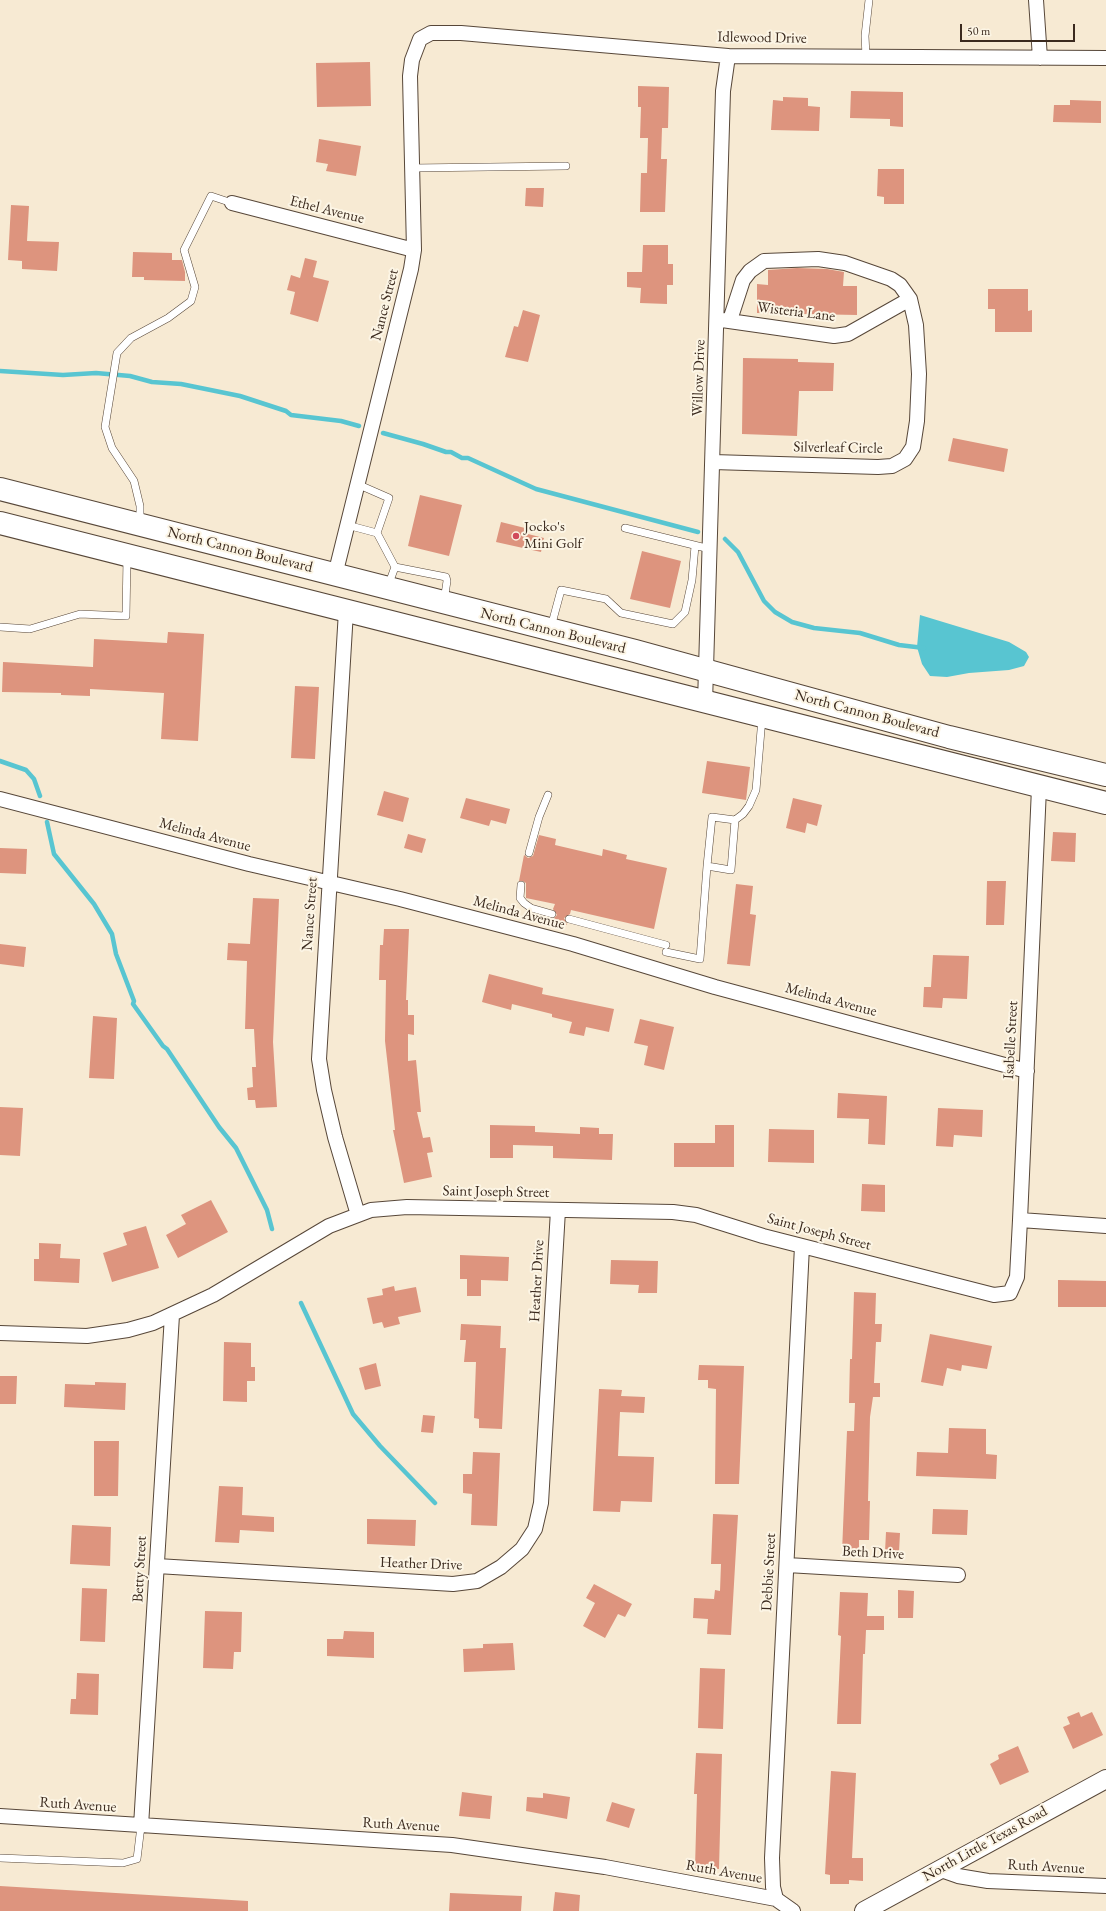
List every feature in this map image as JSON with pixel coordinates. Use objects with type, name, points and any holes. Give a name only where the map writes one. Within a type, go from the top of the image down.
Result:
[{"type":"main road","name":"North Cannon Boulevard","points":[[0,489],[635,651],[950,737],[1106,775]]},
{"type":"main road","name":"North Cannon Boulevard","points":[[0,523],[1106,804]]},
{"type":"street","points":[[1036,0],[1040,58]]},
{"type":"street","name":"Idlewood Drive","points":[[420,39],[431,33],[461,33],[728,56],[1106,58]]},
{"type":"street","name":"Nance Street","points":[[335,574],[412,270],[414,250],[410,76],[412,60],[420,39]]},
{"type":"street","name":"Willow Drive","points":[[705,702],[713,462],[724,320],[723,91],[728,56]]},
{"type":"street","name":"Ethel Avenue","points":[[232,204],[414,250]]},
{"type":"street","name":"Silverleaf Circle","points":[[713,462],[878,467],[892,466],[905,459],[913,447],[917,421],[919,374],[916,325],[910,299],[900,285],[890,279],[845,263],[803,258],[764,261],[750,270],[724,320]]},
{"type":"street","name":"Wisteria Lane","points":[[724,320],[834,336],[848,334],[910,299]]},
{"type":"street","name":"Nance Street","points":[[346,611],[319,1058],[324,1090],[335,1137],[358,1215]]},
{"type":"street","name":"Isabelle Street","points":[[1010,1293],[1017,1277],[1039,788]]},
{"type":"street","name":"Melinda Avenue","points":[[0,799],[573,944],[714,987],[1027,1071]]},
{"type":"street","name":"Saint Joseph Street","points":[[0,1333],[46,1336],[87,1336],[128,1330],[153,1323],[213,1295],[329,1226],[371,1210],[407,1208],[673,1212],[696,1215],[802,1246],[994,1295],[1010,1293]]},
{"type":"street","name":"Heather Drive","points":[[157,1566],[453,1584],[477,1581],[501,1567],[522,1549],[535,1529],[541,1503],[558,1210]]},
{"type":"street","points":[[1020,1220],[1106,1226]]},
{"type":"street","name":"Debbie Street","points":[[776,1899],[773,1887],[772,1858],[802,1246]]},
{"type":"street","name":"Betty Street","points":[[141,1826],[172,1315]]},
{"type":"street","name":"Beth Drive","points":[[787,1565],[958,1574]]},
{"type":"street","name":"North Little Texas Road","points":[[864,1911],[938,1869],[1106,1779]]},
{"type":"street","name":"Ruth Avenue","points":[[0,1816],[452,1845],[605,1867],[776,1899],[793,1911]]},
{"type":"street","name":"Ruth Avenue","points":[[938,1869],[958,1876],[988,1881],[1106,1886]]},
{"type":"lane","points":[[866,56],[865,36],[869,0]]},
{"type":"lane","points":[[412,168],[566,166]]},
{"type":"lane","points":[[140,525],[140,506],[134,481],[112,448],[105,427],[117,353],[131,338],[168,318],[191,301],[195,288],[184,250],[211,196],[232,204]]},
{"type":"lane","points":[[357,484],[389,498],[377,534]]},
{"type":"lane","points":[[347,525],[377,534],[395,567],[388,588]]},
{"type":"lane","points":[[625,528],[710,549]]},
{"type":"lane","points":[[550,630],[561,590],[606,600],[621,613],[673,624],[685,612],[692,580],[695,546]]},
{"type":"lane","points":[[0,627],[30,629],[80,614],[126,616],[128,555]]},
{"type":"lane","points":[[395,567],[446,577],[447,581],[444,603]]},
{"type":"lane","points":[[569,918],[700,959],[712,817],[735,820],[743,814],[749,806],[756,790],[758,741],[762,717]]},
{"type":"lane","points":[[528,852],[539,816],[548,795]]},
{"type":"lane","points":[[707,866],[731,870],[735,820]]},
{"type":"lane","points":[[521,885],[520,898],[524,903],[531,908],[552,914]]},
{"type":"lane","points":[[0,1858],[123,1864],[136,1859],[141,1826]]},
{"type":"water","points":[[920,615],[1009,642],[1026,652],[1029,657],[1024,666],[1009,670],[969,673],[947,677],[930,676],[922,664],[917,647]]},
{"type":"building","points":[[370,62],[371,106],[317,107],[316,63]]},
{"type":"building","points":[[638,86],[669,87],[668,128],[662,128],[661,159],[667,159],[665,212],[640,212],[641,173],[647,173],[648,138],[640,138],[641,107],[638,107]]},
{"type":"building","points":[[851,91],[903,92],[903,127],[890,126],[890,119],[850,118]]},
{"type":"building","points":[[783,97],[808,98],[808,106],[820,107],[819,131],[771,130],[773,100],[783,101]]},
{"type":"building","points":[[1070,100],[1101,101],[1101,123],[1053,122],[1054,105],[1070,105]]},
{"type":"building","points":[[319,139],[361,146],[356,176],[326,171],[328,164],[316,162]]},
{"type":"building","points":[[878,169],[904,169],[904,204],[884,204],[884,197],[877,196]]},
{"type":"building","points":[[526,188],[544,188],[543,207],[525,206]]},
{"type":"building","points":[[11,205],[29,206],[27,241],[59,242],[57,271],[22,269],[22,261],[8,260]]},
{"type":"building","points":[[643,245],[668,245],[668,264],[673,264],[673,285],[667,285],[667,304],[640,303],[641,288],[627,287],[627,272],[642,272]]},
{"type":"building","points":[[133,252],[172,253],[172,260],[182,260],[185,272],[185,281],[144,280],[144,277],[132,277]]},
{"type":"building","points":[[305,258],[317,261],[313,277],[329,281],[318,322],[290,314],[295,292],[287,290],[291,275],[300,278]]},
{"type":"building","points":[[797,268],[827,269],[844,272],[843,286],[857,286],[857,315],[757,313],[757,284],[768,285],[768,270]]},
{"type":"building","points":[[988,289],[1028,289],[1028,311],[1032,310],[1032,332],[995,332],[995,309],[988,309]]},
{"type":"building","points":[[523,310],[540,315],[528,362],[505,357],[514,326],[518,327]]},
{"type":"building","points":[[743,358],[798,359],[798,362],[834,363],[833,391],[799,391],[797,436],[742,434]]},
{"type":"building","points":[[953,438],[1008,449],[1004,472],[948,461]]},
{"type":"building","points":[[420,495],[462,505],[449,556],[408,546]]},
{"type":"building","name":"Jocko's Mini Golf","points":[[501,522],[525,528],[524,533],[544,538],[541,552],[496,542]]},
{"type":"building","points":[[642,551],[681,561],[670,608],[630,599]]},
{"type":"building","points":[[168,632],[204,634],[198,741],[161,739],[164,693],[90,689],[90,696],[61,695],[61,693],[2,692],[3,662],[93,667],[94,639],[167,643]]},
{"type":"building","points":[[295,686],[319,687],[315,759],[291,758]]},
{"type":"building","points":[[707,761],[750,767],[746,800],[702,793]]},
{"type":"building","points":[[384,791],[409,798],[403,822],[377,815]]},
{"type":"building","points":[[466,798],[510,809],[506,824],[491,820],[489,826],[460,818]]},
{"type":"building","points":[[793,798],[822,805],[817,826],[807,823],[805,833],[786,828]]},
{"type":"building","points":[[1053,832],[1076,833],[1075,862],[1051,861]]},
{"type":"building","points":[[408,834],[426,839],[422,853],[404,848]]},
{"type":"building","points":[[539,835],[556,839],[555,845],[602,856],[603,849],[627,855],[626,859],[667,868],[654,929],[571,910],[570,914],[564,918],[567,925],[551,921],[557,915],[553,909],[555,904],[526,898],[526,883],[519,881],[524,855],[528,858],[533,856]]},
{"type":"building","points":[[0,848],[27,849],[26,874],[0,873]]},
{"type":"building","points":[[987,881],[1006,881],[1004,925],[986,925]]},
{"type":"building","points":[[736,884],[753,886],[750,914],[756,915],[750,966],[727,964]]},
{"type":"building","points":[[253,898],[279,899],[273,1042],[277,1107],[256,1108],[255,1100],[248,1100],[247,1088],[253,1087],[252,1067],[256,1067],[254,1029],[245,1029],[247,961],[227,960],[228,943],[250,944]]},
{"type":"building","points":[[384,929],[409,929],[406,1000],[408,1000],[408,1015],[414,1015],[414,1035],[408,1034],[408,1061],[416,1060],[421,1112],[417,1112],[423,1138],[430,1137],[433,1152],[427,1153],[432,1177],[404,1183],[393,1130],[395,1130],[385,1041],[386,980],[379,980],[380,945],[383,945]]},
{"type":"building","points":[[0,944],[26,947],[24,967],[0,964]]},
{"type":"building","points":[[933,955],[969,956],[967,999],[943,998],[942,1008],[923,1007],[924,987],[931,987]]},
{"type":"building","points":[[489,974],[543,988],[542,994],[614,1009],[609,1032],[586,1027],[584,1036],[569,1033],[572,1022],[552,1017],[552,1014],[512,1004],[511,1010],[482,1002]]},
{"type":"building","points":[[93,1016],[117,1018],[114,1079],[89,1078]]},
{"type":"building","points":[[640,1019],[674,1027],[664,1070],[644,1065],[648,1046],[634,1043]]},
{"type":"building","points":[[838,1093],[887,1096],[885,1145],[868,1144],[869,1119],[837,1118]]},
{"type":"building","points":[[0,1107],[23,1108],[20,1156],[0,1155]]},
{"type":"building","points":[[938,1108],[983,1110],[982,1137],[954,1135],[953,1147],[936,1146]]},
{"type":"building","points":[[490,1125],[535,1126],[535,1132],[580,1134],[580,1127],[599,1128],[599,1134],[613,1134],[612,1160],[553,1158],[553,1146],[513,1145],[513,1158],[490,1158]]},
{"type":"building","points":[[715,1125],[734,1125],[734,1167],[674,1167],[674,1143],[715,1143]]},
{"type":"building","points":[[769,1129],[814,1130],[814,1163],[768,1162]]},
{"type":"building","points":[[862,1184],[885,1185],[885,1212],[861,1211]]},
{"type":"building","points":[[211,1200],[228,1232],[178,1258],[166,1235],[186,1224],[181,1215]]},
{"type":"building","points":[[146,1226],[159,1268],[112,1282],[103,1253],[127,1245],[123,1233]]},
{"type":"building","points":[[39,1243],[61,1244],[60,1258],[80,1259],[79,1283],[34,1281],[34,1259],[39,1259]]},
{"type":"building","points":[[460,1255],[509,1257],[508,1281],[481,1280],[481,1296],[467,1296],[467,1279],[460,1279]]},
{"type":"building","points":[[611,1260],[658,1261],[657,1293],[638,1293],[639,1285],[610,1284]]},
{"type":"building","points":[[1058,1280],[1106,1281],[1106,1307],[1058,1307]]},
{"type":"building","points":[[394,1286],[395,1291],[416,1287],[421,1312],[398,1317],[400,1324],[384,1328],[382,1322],[373,1324],[367,1298],[383,1295],[382,1289]]},
{"type":"building","points":[[854,1292],[876,1293],[875,1324],[882,1324],[881,1342],[876,1342],[874,1383],[880,1383],[880,1397],[873,1397],[870,1417],[868,1501],[870,1501],[869,1540],[859,1540],[859,1552],[842,1552],[847,1431],[854,1431],[855,1403],[849,1403]]},
{"type":"building","points":[[461,1324],[501,1326],[500,1348],[506,1348],[502,1429],[479,1428],[479,1419],[474,1418],[476,1362],[464,1362],[466,1340],[460,1340]]},
{"type":"building","points":[[930,1334],[992,1346],[987,1369],[962,1365],[961,1371],[947,1368],[943,1386],[921,1382]]},
{"type":"building","points":[[224,1342],[251,1343],[251,1367],[255,1367],[255,1381],[247,1381],[247,1402],[223,1401]]},
{"type":"building","points":[[376,1363],[381,1386],[365,1390],[359,1368]]},
{"type":"building","points":[[699,1365],[744,1366],[739,1484],[715,1484],[716,1389],[708,1388],[708,1380],[698,1380]]},
{"type":"building","points":[[0,1376],[17,1376],[16,1404],[0,1404]]},
{"type":"building","points":[[95,1382],[126,1383],[125,1410],[64,1407],[65,1384],[95,1385]]},
{"type":"building","points":[[599,1389],[622,1390],[621,1396],[645,1397],[644,1413],[620,1412],[618,1456],[654,1457],[652,1502],[621,1501],[620,1512],[593,1511]]},
{"type":"building","points":[[423,1415],[435,1416],[433,1433],[421,1432]]},
{"type":"building","points":[[949,1428],[986,1429],[986,1454],[997,1455],[996,1479],[916,1476],[917,1452],[948,1453]]},
{"type":"building","points":[[94,1441],[119,1441],[118,1496],[94,1496]]},
{"type":"building","points":[[473,1452],[500,1453],[497,1526],[471,1525],[472,1494],[463,1493],[463,1474],[472,1474]]},
{"type":"building","points":[[219,1486],[243,1487],[242,1515],[274,1517],[274,1532],[240,1530],[239,1543],[215,1542]]},
{"type":"building","points":[[933,1509],[968,1510],[967,1535],[932,1534]]},
{"type":"building","points":[[713,1514],[738,1515],[731,1635],[707,1634],[708,1619],[693,1618],[694,1598],[714,1599],[715,1590],[720,1591],[721,1564],[711,1564]]},
{"type":"building","points":[[367,1519],[416,1520],[415,1546],[367,1544]]},
{"type":"building","points":[[72,1525],[111,1527],[110,1566],[70,1564]]},
{"type":"building","points":[[886,1532],[900,1533],[899,1552],[885,1552]]},
{"type":"building","points":[[594,1584],[632,1604],[625,1617],[618,1614],[605,1638],[583,1626],[595,1603],[586,1598]]},
{"type":"building","points":[[82,1588],[107,1589],[105,1642],[80,1641]]},
{"type":"building","points":[[898,1590],[914,1591],[913,1618],[898,1618]]},
{"type":"building","points":[[840,1592],[868,1593],[867,1616],[884,1616],[884,1630],[866,1630],[865,1654],[863,1654],[861,1724],[837,1724],[841,1636],[838,1635]]},
{"type":"building","points":[[205,1611],[242,1612],[241,1652],[234,1652],[233,1669],[203,1668]]},
{"type":"building","points":[[344,1631],[374,1632],[374,1658],[327,1656],[327,1639],[343,1639]]},
{"type":"building","points":[[513,1643],[515,1670],[464,1672],[463,1649],[483,1648],[483,1644]]},
{"type":"building","points":[[700,1668],[725,1669],[723,1729],[698,1728]]},
{"type":"building","points":[[77,1673],[99,1674],[98,1715],[70,1714],[71,1699],[76,1699]]},
{"type":"building","points":[[1079,1712],[1081,1717],[1092,1712],[1103,1735],[1073,1749],[1063,1727],[1070,1724],[1067,1717]]},
{"type":"building","points":[[1018,1746],[1029,1772],[1000,1785],[990,1764],[999,1759],[998,1755]]},
{"type":"building","points":[[696,1753],[722,1754],[719,1869],[695,1868],[697,1794],[694,1794]]},
{"type":"building","points":[[831,1771],[856,1773],[852,1858],[863,1858],[863,1881],[849,1880],[849,1884],[830,1884],[830,1875],[825,1874]]},
{"type":"building","points":[[462,1792],[492,1796],[490,1819],[459,1816]]},
{"type":"building","points":[[543,1793],[570,1797],[567,1819],[526,1811],[527,1797],[543,1798]]},
{"type":"building","points":[[612,1802],[635,1809],[629,1828],[606,1821]]},
{"type":"building","points":[[0,1886],[248,1901],[248,1911],[0,1911]]},
{"type":"building","points":[[555,1892],[580,1895],[579,1911],[553,1911]]},
{"type":"building","points":[[450,1893],[522,1896],[521,1911],[449,1911]]},
{"type":"waterway","points":[[0,371],[63,375],[96,373],[130,376],[152,382],[181,384],[240,396],[286,411],[291,415],[341,421],[359,426]]},
{"type":"waterway","points":[[383,433],[446,452],[451,452],[462,458],[468,458],[536,489],[698,532]]},
{"type":"waterway","points":[[725,539],[738,552],[764,601],[775,612],[792,622],[814,628],[860,633],[899,645],[924,648]]},
{"type":"waterway","points":[[0,761],[26,770],[34,779],[40,796]]},
{"type":"waterway","points":[[47,822],[54,854],[94,904],[112,934],[116,954],[134,1001],[133,1004],[163,1046],[167,1049],[219,1127],[236,1148],[267,1210],[272,1229]]},
{"type":"waterway","points":[[301,1303],[353,1414],[380,1446],[435,1503]]},
{"type":"place","name":"Jocko's Mini Golf","points":[[516,536]]}]
